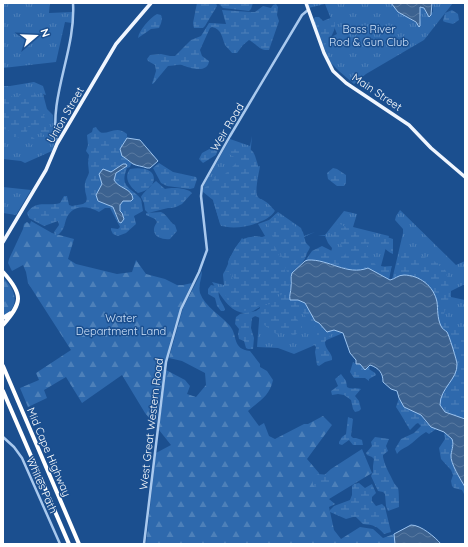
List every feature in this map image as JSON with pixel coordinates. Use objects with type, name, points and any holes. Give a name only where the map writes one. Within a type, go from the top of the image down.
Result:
[{"type":"highway","points":[[3,272],[14,284],[18,300],[15,311],[3,325]]},
{"type":"highway","points":[[3,276],[13,287],[16,300],[15,307],[12,312],[3,318]]},
{"type":"highway","name":"Mid Cape Highway","points":[[3,366],[80,544]]},
{"type":"highway","name":"Mid Cape Highway","points":[[3,391],[69,544]]},
{"type":"main road","name":"Union Street","points":[[3,242],[46,170],[57,144],[116,44],[151,3]]},
{"type":"main road","name":"Main Street","points":[[306,3],[326,59],[337,75],[350,86],[409,125],[430,148],[465,177]]},
{"type":"street","points":[[57,144],[55,112],[73,28],[73,3]]},
{"type":"street","name":"Weir Road","points":[[202,264],[207,246],[201,196],[202,186],[302,15],[308,10]]},
{"type":"street","name":"West Great Western Road","points":[[144,544],[166,362],[181,309],[202,264]]},
{"type":"street","name":"Whites Path","points":[[3,437],[16,450],[24,461],[60,544]]},
{"type":"green space","points":[[3,3],[50,3],[49,13],[72,12],[72,23],[65,22],[56,62],[3,68]]},
{"type":"green space","points":[[197,3],[216,3],[217,6],[203,28],[194,28],[193,23]]},
{"type":"green space","points":[[218,3],[253,3],[249,11],[223,8]]},
{"type":"green space","name":"Bass River Rod & Gun Club","points":[[307,3],[391,3],[399,11],[416,23],[420,22],[421,17],[414,6],[423,6],[429,14],[433,12],[433,3],[453,3],[424,40],[366,74],[354,84],[329,61],[322,42],[337,34],[325,4],[308,8]]},
{"type":"green space","points":[[276,4],[278,7],[277,15],[279,21],[269,50],[260,48],[249,40],[237,53],[232,53],[225,45],[220,32],[212,27],[210,28],[200,50],[202,56],[209,61],[205,68],[198,69],[180,65],[168,66],[152,84],[156,71],[155,65],[147,59],[150,55],[161,54],[175,56],[191,40],[201,36],[209,23],[226,24],[222,10],[255,12],[263,6],[271,8]]},
{"type":"green space","points":[[452,10],[458,14],[459,20],[453,24],[443,21],[445,13]]},
{"type":"green space","points":[[157,14],[161,15],[162,18],[159,28],[151,29],[138,38],[140,31],[145,24]]},
{"type":"green space","points":[[315,17],[319,17],[323,21],[333,17],[335,21],[335,28],[324,46],[314,21]]},
{"type":"green space","points":[[34,82],[43,86],[46,95],[43,94],[47,109],[53,115],[55,142],[52,151],[25,163],[21,161],[3,159],[3,86]]},
{"type":"green space","points":[[23,91],[33,91],[38,97],[38,110],[43,114],[51,132],[54,135],[55,141],[53,143],[49,143],[45,136],[30,126],[28,126],[27,132],[37,141],[31,145],[25,139],[13,136],[8,130],[3,129],[3,92],[13,97],[21,95]]},
{"type":"green space","points":[[96,127],[103,133],[119,130],[127,134],[127,138],[122,145],[127,159],[132,162],[130,167],[127,168],[124,180],[127,186],[141,199],[143,211],[134,216],[136,224],[126,233],[118,236],[113,234],[111,230],[111,228],[118,229],[120,227],[110,208],[105,208],[99,212],[90,208],[77,208],[67,217],[61,232],[55,235],[54,232],[59,225],[58,221],[44,226],[29,218],[27,213],[34,206],[60,203],[64,196],[67,196],[69,205],[72,206],[86,202],[85,184],[89,173],[89,155],[86,151],[88,145],[87,135],[92,132],[93,128]],"holes":[[[123,164],[125,167],[116,173],[114,180],[116,184],[122,187],[131,201],[123,201],[120,205],[120,211],[122,213],[121,223],[118,222],[113,207],[98,201],[97,194],[102,184],[100,173],[102,170],[111,172]]]},
{"type":"green space","points":[[252,136],[249,168],[260,166],[257,195],[259,198],[268,203],[275,211],[231,227],[221,226],[212,194],[203,189],[204,185],[230,139],[250,146]]},
{"type":"green space","points":[[213,147],[217,147],[218,149],[216,155],[203,163],[199,159],[202,153]]},
{"type":"green space","points":[[243,148],[250,149],[253,152],[258,165],[255,196],[257,202],[274,210],[274,212],[265,220],[249,226],[225,227],[220,224],[213,200],[203,192],[203,189],[211,183],[214,177],[217,175],[224,175],[237,162],[236,158],[225,152]]},
{"type":"green space","points":[[159,163],[173,172],[196,177],[197,179],[194,188],[190,189],[167,186],[161,183],[153,168]]},
{"type":"green space","points":[[140,168],[148,170],[152,173],[154,178],[150,187],[145,191],[138,193],[135,191],[127,179],[130,169]]},
{"type":"green space","points":[[333,168],[346,175],[346,183],[344,186],[337,186],[328,179],[327,173]]},
{"type":"green space","points":[[156,181],[165,189],[180,188],[192,193],[182,204],[176,207],[148,213],[145,210],[141,197]]},
{"type":"green space","points":[[3,187],[31,190],[16,215],[3,213]]},
{"type":"green space","points":[[400,210],[456,265],[465,261],[465,284],[451,291],[451,297],[465,300],[465,419],[457,363],[451,342],[392,280],[403,233],[403,229],[395,220]]},
{"type":"green space","points":[[344,211],[357,214],[353,227],[389,236],[381,266],[391,269],[389,280],[329,263],[332,248],[325,236],[318,236],[325,235]]},
{"type":"green space","points":[[161,212],[175,225],[177,231],[170,239],[162,239],[155,234],[154,228],[157,222],[155,219],[146,215],[146,213]]},
{"type":"green space","points":[[278,212],[301,228],[304,236],[315,232],[304,237],[307,255],[304,261],[291,275],[290,292],[334,330],[343,333],[294,354],[278,348],[257,347],[260,307],[249,313],[236,311],[227,303],[212,282],[224,285],[223,275],[229,259],[242,238],[265,236],[258,224],[269,220]]},
{"type":"green space","points":[[276,214],[303,232],[305,242],[310,247],[301,261],[289,273],[287,272],[280,250],[268,225],[268,222]]},
{"type":"green space","name":"Water Department Land","points":[[31,221],[52,233],[74,239],[68,259],[76,264],[117,274],[132,272],[136,260],[146,274],[165,279],[177,285],[192,283],[177,318],[172,336],[164,371],[156,426],[145,413],[122,375],[82,403],[66,377],[44,390],[47,398],[28,407],[20,388],[39,380],[36,373],[71,350],[28,283],[23,265],[12,271],[8,263],[24,224],[27,222],[30,224]]},
{"type":"green space","points":[[338,223],[346,227],[360,230],[363,234],[377,239],[387,237],[393,239],[393,254],[379,244],[367,246],[368,257],[378,267],[392,266],[388,279],[368,268],[352,270],[314,260],[305,261],[312,251],[322,246],[332,251],[338,258],[346,254],[341,244],[331,239]]},
{"type":"green space","points":[[266,236],[276,248],[290,287],[255,308],[243,311],[235,310],[227,300],[224,287],[225,280],[223,275],[224,272],[229,271],[237,287],[228,262],[237,245],[244,239],[248,237],[261,238]]},
{"type":"green space","points":[[403,248],[434,261],[446,271],[449,288],[448,303],[443,316],[452,329],[465,333],[465,419],[445,412],[440,405],[443,393],[457,369],[457,362],[449,334],[440,325],[437,304],[432,290],[427,285],[415,278],[408,276],[394,277],[399,252]]},
{"type":"green space","points":[[202,271],[199,287],[202,298],[209,307],[230,326],[240,348],[250,351],[260,364],[260,367],[267,371],[273,380],[272,386],[267,394],[248,411],[259,426],[264,423],[269,436],[275,439],[323,416],[332,425],[307,459],[319,473],[321,478],[331,469],[362,449],[372,473],[329,499],[335,504],[329,507],[334,530],[341,539],[360,527],[373,529],[383,538],[394,534],[395,544],[146,544],[156,453],[171,445],[159,430],[166,370],[185,380],[190,386],[187,394],[196,397],[206,385],[205,373],[182,361],[169,358],[183,308]]},
{"type":"green space","points":[[3,278],[14,293],[15,298],[12,308],[3,317]]},
{"type":"green space","points":[[211,285],[216,286],[219,290],[220,300],[225,309],[224,311],[221,311],[217,306],[215,298],[208,294],[208,289]]},
{"type":"green space","points":[[288,290],[291,290],[290,292],[293,300],[298,300],[305,303],[315,321],[319,323],[327,332],[331,331],[325,345],[331,355],[332,360],[319,366],[317,365],[315,352],[316,347],[313,343],[317,335],[317,329],[309,322],[300,308],[294,308],[294,311],[296,317],[302,325],[302,329],[294,336],[286,331],[277,334],[275,333],[262,324],[260,318],[255,316],[252,318],[251,328],[254,338],[253,349],[246,348],[244,341],[239,339],[239,329],[235,324],[236,317],[240,314],[256,311],[263,306],[273,303],[278,297]]},
{"type":"green space","points":[[353,362],[357,365],[360,364],[365,370],[370,367],[369,369],[376,375],[369,379],[369,381],[365,378],[354,378],[350,372]]},
{"type":"green space","points":[[341,374],[346,381],[347,387],[361,389],[355,396],[359,401],[361,409],[359,411],[355,412],[351,400],[344,395],[332,395],[331,391],[338,386],[335,379]]},
{"type":"green space","points":[[399,398],[409,409],[421,415],[425,421],[436,429],[429,434],[426,432],[397,454],[395,449],[401,439],[414,433],[421,426],[418,423],[410,430],[396,407]]},
{"type":"green space","points":[[348,417],[353,419],[351,436],[362,440],[363,445],[353,445],[349,440],[342,445],[339,444],[342,437],[346,434]]},
{"type":"green space","points":[[444,432],[452,439],[453,448],[451,455],[456,472],[465,487],[465,496],[462,490],[452,486],[451,481],[453,475],[451,470],[441,459],[439,448],[445,439]]},
{"type":"green space","points":[[375,437],[389,439],[386,446],[388,451],[383,455],[383,457],[394,483],[398,487],[399,507],[388,511],[385,494],[378,491],[371,476],[373,472],[374,459],[366,453],[372,446],[371,442]]},
{"type":"green space","points":[[318,474],[330,475],[332,479],[329,482],[315,487],[313,480]]},
{"type":"green space","points":[[359,483],[365,488],[372,484],[376,493],[372,497],[372,501],[376,506],[382,504],[385,507],[391,532],[384,534],[375,526],[363,524],[356,517],[346,519],[330,512],[334,506],[350,500],[352,495],[352,486]]},
{"type":"water","points":[[391,3],[432,3],[431,15],[429,17],[424,8],[420,7],[419,27],[416,22],[398,12]]},
{"type":"water","points":[[127,138],[140,140],[158,161],[150,168],[147,168],[133,164],[122,156],[120,149]]},
{"type":"water","points":[[123,164],[126,164],[127,166],[116,173],[114,180],[132,195],[133,199],[131,201],[123,201],[120,205],[120,211],[124,219],[121,223],[119,222],[113,207],[98,201],[96,195],[102,184],[99,174],[103,169],[111,172]]},
{"type":"water","points":[[308,260],[316,260],[345,269],[360,270],[368,268],[390,280],[402,275],[415,277],[425,282],[433,291],[437,302],[440,323],[442,328],[448,334],[457,362],[457,369],[443,394],[440,405],[445,412],[465,419],[465,487],[452,462],[452,439],[444,432],[431,427],[421,415],[404,407],[397,391],[391,389],[383,382],[381,373],[378,369],[370,365],[365,370],[360,364],[356,364],[356,360],[350,353],[343,333],[334,330],[327,332],[319,323],[315,321],[305,303],[298,300],[290,300],[292,273]]},
{"type":"water","points":[[411,525],[423,529],[441,544],[395,544],[394,534]]}]
